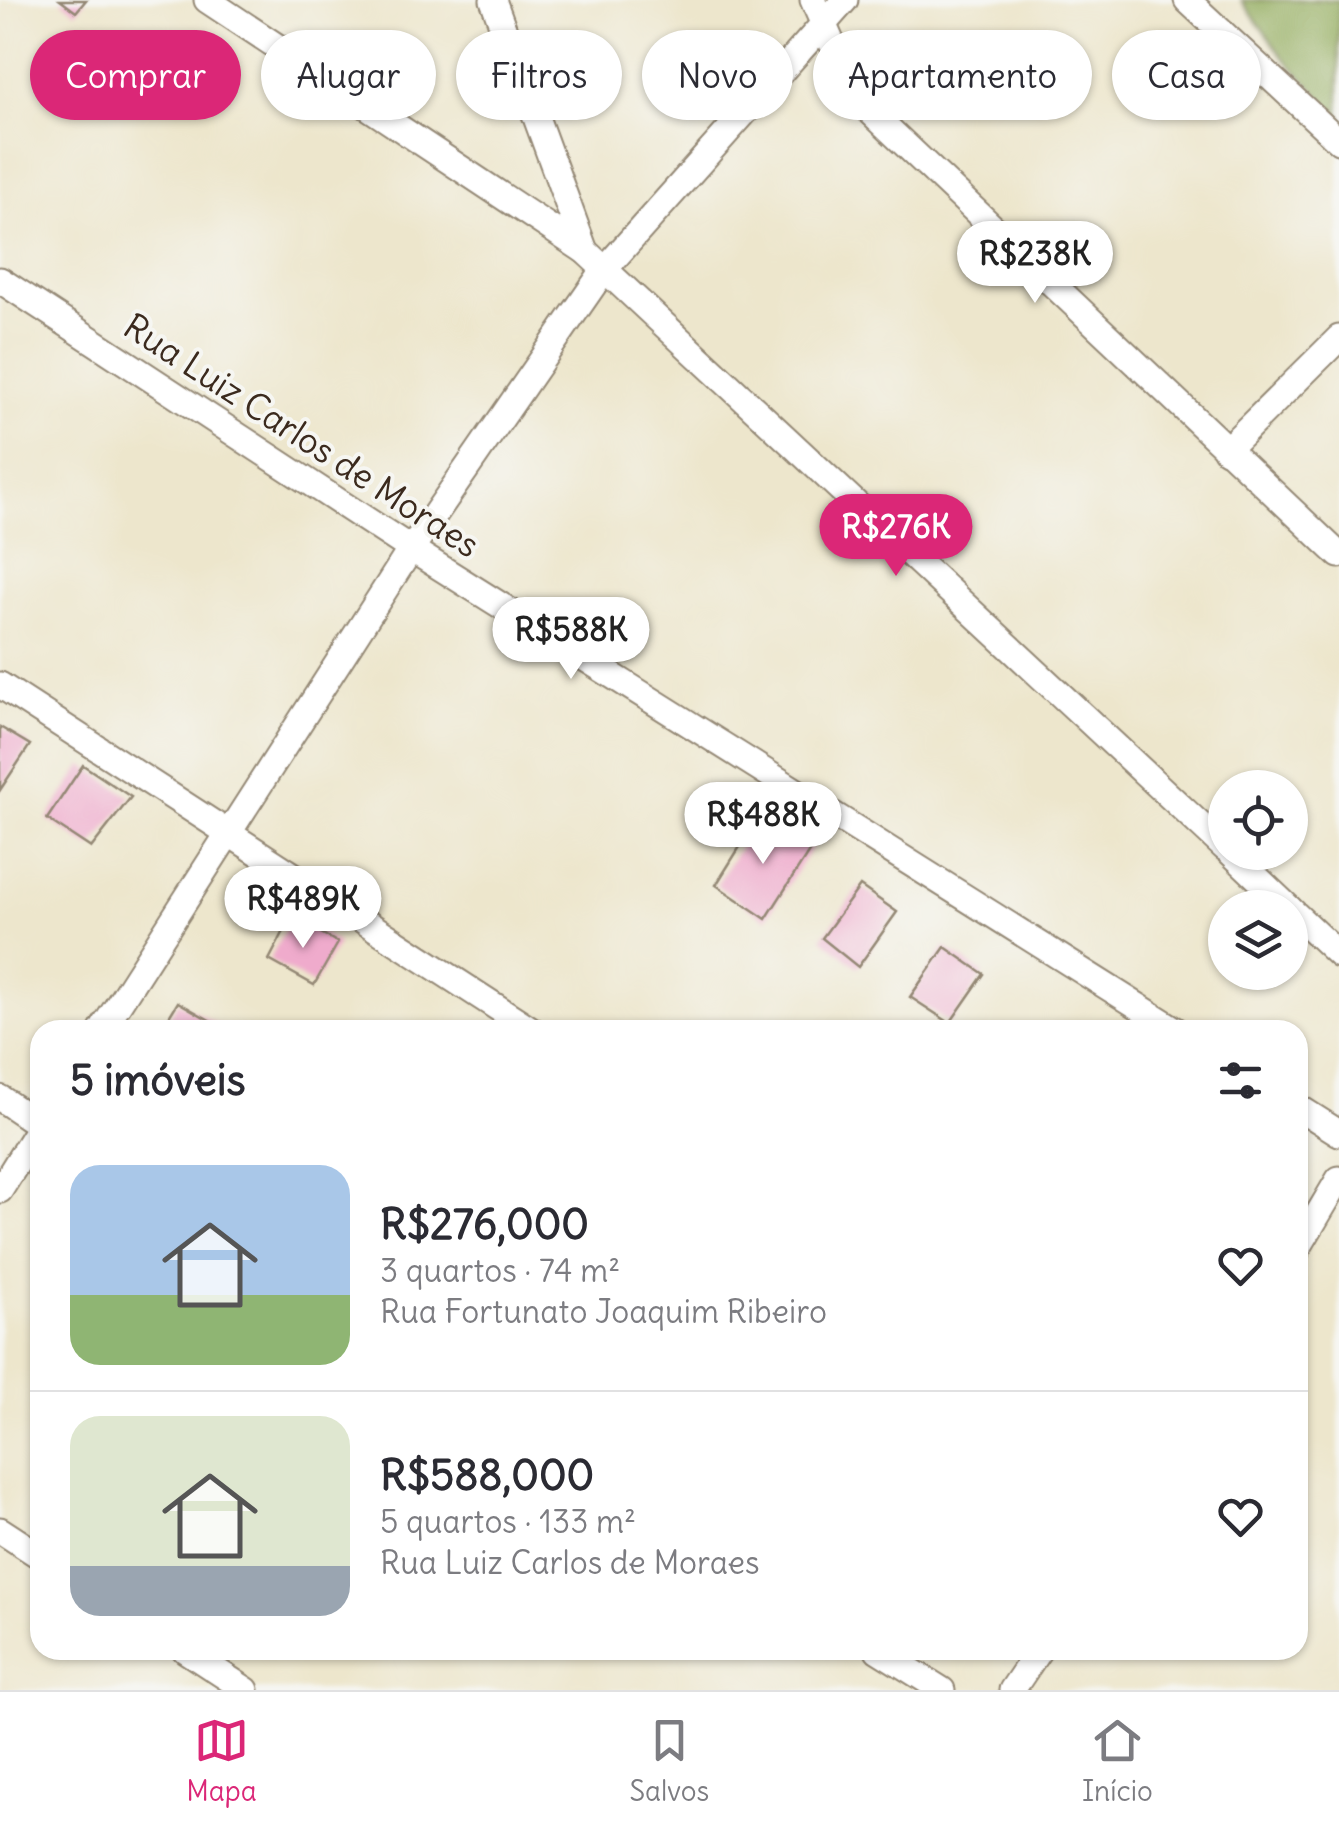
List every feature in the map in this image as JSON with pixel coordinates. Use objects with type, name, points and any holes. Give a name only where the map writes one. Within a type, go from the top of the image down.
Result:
[{"type":"street","points":[[207,0],[585,251],[1208,832]]},
{"type":"street","points":[[493,0],[585,251]]},
{"type":"street","points":[[108,1020],[411,549],[604,270],[818,12],[845,0]]},
{"type":"street","points":[[1187,0],[1339,141]]},
{"type":"street","points":[[818,12],[856,98],[1339,555]]},
{"type":"street","name":"Rua Luiz Carlos de Moraes","points":[[0,280],[411,549],[1160,1020]]},
{"type":"street","points":[[1226,450],[1339,338]]},
{"type":"street","points":[[0,684],[517,1020]]},
{"type":"street","points":[[1248,870],[1270,890]]},
{"type":"street","points":[[1308,925],[1339,954]]},
{"type":"street","points":[[0,1098],[30,1118]]},
{"type":"street","points":[[1308,1113],[1339,1133]]},
{"type":"street","points":[[0,1190],[30,1141]]},
{"type":"street","points":[[1308,1231],[1339,1179]]},
{"type":"street","points":[[0,1530],[30,1550]]},
{"type":"street","points":[[200,1660],[246,1690]]},
{"type":"street","points":[[894,1660],[942,1690]]},
{"type":"street","points":[[1012,1690],[1032,1660]]},
{"type":"green space","points":[[1241,0],[1339,0],[1339,117],[1282,56]]},
{"type":"building","points":[[60,0],[86,0],[76,12]]},
{"type":"building","points":[[0,727],[30,745],[0,790]]},
{"type":"building","points":[[83,765],[131,797],[91,848],[47,819]]},
{"type":"building","points":[[758,818],[812,847],[766,919],[716,885]]},
{"type":"building","points":[[860,886],[897,912],[858,967],[822,938]]},
{"type":"building","points":[[292,916],[338,943],[314,985],[269,960]]},
{"type":"building","points":[[945,947],[984,974],[952,1020],[945,1020],[910,997]]},
{"type":"building","points":[[178,1002],[210,1020],[167,1020]]}]
